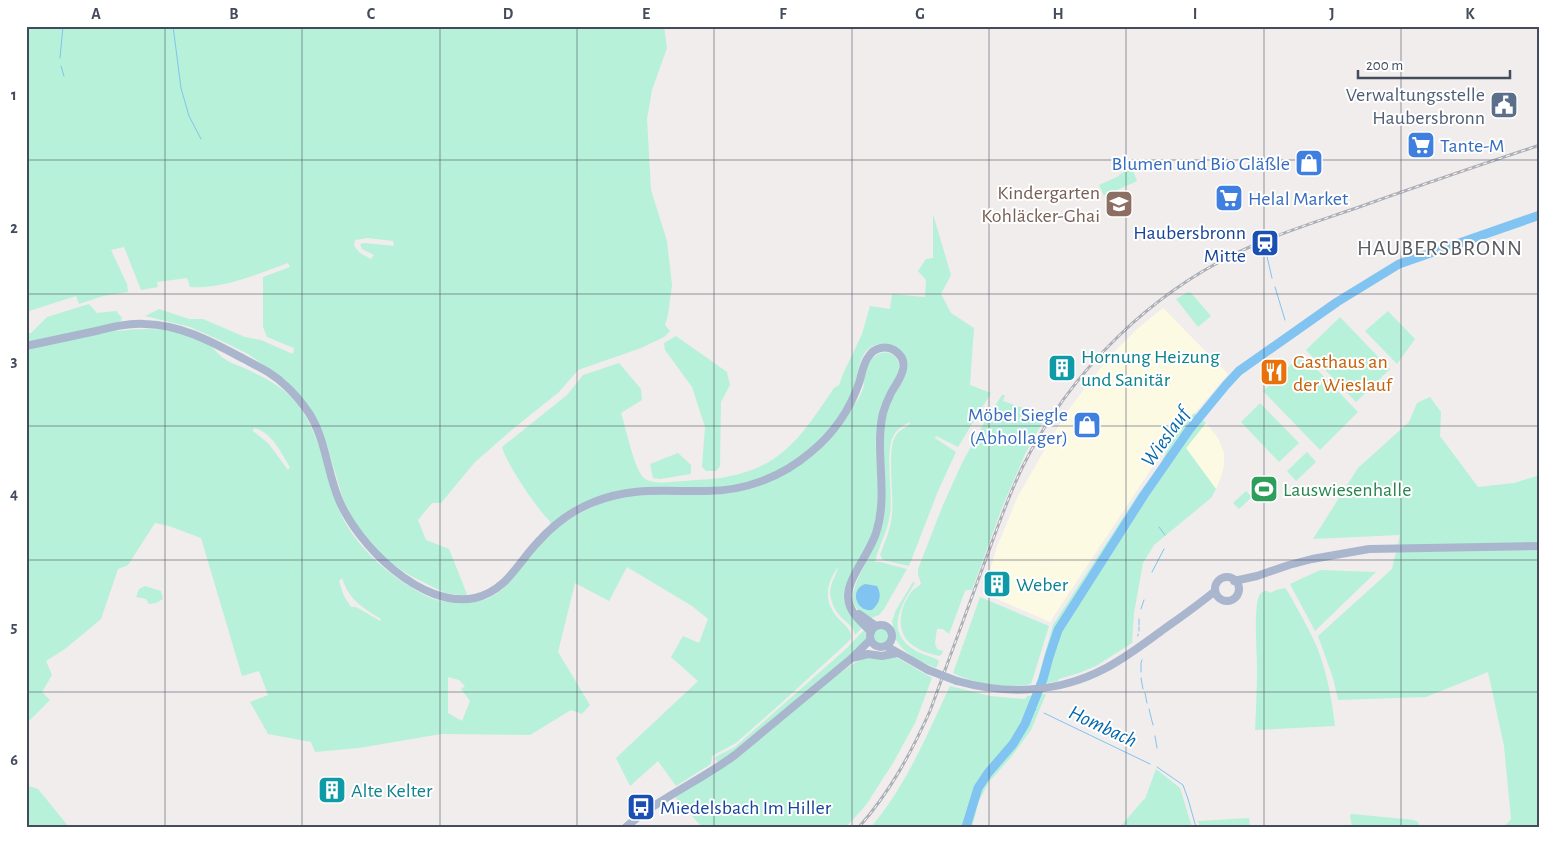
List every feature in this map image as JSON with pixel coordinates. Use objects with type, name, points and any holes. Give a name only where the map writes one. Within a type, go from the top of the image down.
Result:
[{"type":"main road","points":[[26,346],[116,326],[137,323],[161,325],[190,332],[276,377],[292,392],[314,422],[323,445],[336,493],[346,516],[355,530],[392,569],[441,596],[466,599],[496,590],[509,578],[538,541],[572,513],[603,498],[634,491],[707,491],[731,489],[765,480],[784,471],[809,454],[835,428],[854,394],[865,363],[872,352],[881,348],[892,349],[900,356],[903,362],[903,370],[886,405],[881,425],[879,460],[880,520],[872,545],[851,581],[848,592],[853,614],[873,636],[878,647],[886,646],[892,640]]},
{"type":"main road","points":[[1234,581],[1329,555],[1369,550],[1539,546]]},
{"type":"main road","points":[[1238,590],[1257,576]]},
{"type":"main road","points":[[886,646],[928,670],[957,681],[999,690],[1025,690],[1058,686],[1104,669],[1137,649],[1215,591],[1217,582],[1222,578],[1229,578],[1238,585],[1237,594],[1232,600],[1219,599],[1194,608]]},
{"type":"main road","points":[[1215,591],[1219,599]]},
{"type":"main road","points":[[626,827],[659,803],[718,768],[735,755],[852,658],[884,625],[889,628],[892,640],[905,656]]},
{"type":"main road","points":[[852,658],[868,654],[882,656],[897,653]]},
{"type":"shaded area","points":[[1163,308],[1228,374],[1167,445],[1050,622],[983,593],[997,547],[1018,496],[1066,413],[1109,357],[1137,329]]},
{"type":"shaded area","points":[[1206,423],[1218,438],[1224,453],[1224,465],[1216,489],[1186,448]]},
{"type":"green space","points":[[26,26],[664,26],[667,48],[652,90],[647,119],[651,190],[667,241],[672,285],[665,325],[670,331],[664,337],[641,348],[578,370],[559,392],[475,462],[441,503],[432,503],[418,520],[426,540],[449,549],[467,594],[466,596],[445,593],[409,575],[388,561],[370,543],[353,519],[343,499],[317,419],[287,381],[248,354],[224,342],[190,327],[145,316],[159,309],[189,319],[203,319],[245,337],[261,340],[293,354],[294,348],[267,337],[263,327],[263,277],[290,267],[288,263],[240,280],[215,286],[190,287],[187,278],[157,282],[158,287],[141,290],[124,247],[111,250],[127,284],[128,292],[103,296],[79,304],[76,296],[26,312]],"holes":[[[368,238],[393,241],[394,246],[360,244],[362,249],[374,255],[371,259],[360,253],[354,246],[355,240]]]},
{"type":"green space","points":[[1131,166],[1137,181],[1104,196],[1099,185],[1117,177]]},
{"type":"green space","points":[[933,214],[951,275],[941,294],[951,313],[974,328],[970,385],[991,393],[958,447],[936,436],[935,438],[956,452],[938,491],[909,566],[883,560],[880,555],[889,530],[892,514],[891,452],[893,443],[898,433],[909,425],[910,422],[900,428],[893,437],[889,463],[890,514],[875,562],[907,569],[879,615],[868,619],[855,607],[853,595],[859,577],[881,529],[884,500],[883,442],[886,413],[903,381],[907,368],[907,362],[902,352],[888,344],[876,345],[866,351],[852,391],[835,422],[824,437],[811,449],[783,469],[757,480],[722,488],[624,490],[550,527],[550,521],[523,486],[502,447],[567,395],[583,375],[619,363],[641,389],[642,400],[621,413],[637,466],[640,473],[648,480],[664,483],[721,478],[746,472],[763,465],[778,456],[802,433],[834,388],[839,385],[862,334],[870,306],[890,309],[892,294],[925,297],[926,280],[918,271],[926,259],[933,258]]},
{"type":"green space","points":[[1188,292],[1211,316],[1198,327],[1176,299]]},
{"type":"green space","points":[[89,304],[97,313],[116,311],[122,318],[117,331],[153,329],[188,335],[210,346],[229,362],[258,374],[280,387],[298,405],[311,427],[341,515],[361,544],[373,558],[401,581],[431,598],[456,603],[476,602],[495,595],[509,582],[528,557],[551,533],[573,517],[597,505],[611,500],[638,495],[726,494],[762,485],[795,468],[825,444],[842,424],[859,398],[864,385],[864,374],[874,357],[879,354],[891,354],[897,359],[899,370],[884,401],[877,431],[878,493],[876,520],[868,546],[844,591],[846,606],[863,627],[855,635],[852,628],[840,616],[832,604],[830,590],[838,567],[829,586],[828,599],[833,612],[848,629],[851,638],[736,743],[712,756],[711,764],[676,786],[658,761],[630,786],[616,758],[698,681],[671,657],[683,636],[699,643],[708,619],[692,606],[627,567],[609,601],[575,583],[558,652],[590,705],[582,714],[571,710],[530,735],[441,734],[359,748],[315,752],[311,742],[268,734],[250,702],[268,695],[259,671],[242,676],[201,538],[155,523],[128,565],[118,569],[101,619],[65,649],[46,661],[52,675],[42,692],[50,700],[26,724],[26,334],[31,333],[47,317]],"holes":[[[254,428],[271,438],[290,467],[288,470],[268,443],[253,431]],[[342,578],[352,597],[362,607],[381,619],[380,621],[356,607],[351,607],[344,596],[339,581]],[[448,677],[459,680],[465,686],[461,689],[470,701],[462,721],[448,713]]]},
{"type":"green space","points":[[1388,311],[1415,339],[1397,364],[1365,331]]},
{"type":"green space","points":[[1340,317],[1390,369],[1356,402],[1306,350]]},
{"type":"green space","points":[[676,336],[727,372],[730,385],[721,402],[720,466],[716,471],[706,471],[702,467],[705,427],[692,387],[665,350],[664,343]]},
{"type":"green space","points":[[1302,354],[1358,412],[1320,450],[1263,391]]},
{"type":"green space","points":[[1002,395],[1005,395],[1003,401],[1046,416],[1025,454],[1001,510],[972,590],[965,591],[949,634],[943,629],[937,629],[935,643],[937,649],[943,651],[939,656],[922,651],[910,643],[902,629],[901,614],[907,598],[921,584],[918,569],[962,463]]},
{"type":"green space","points":[[1430,397],[1441,412],[1440,436],[1478,487],[1514,483],[1540,475],[1540,827],[1504,827],[1511,819],[1504,746],[1488,672],[1426,697],[1338,700],[1333,678],[1318,636],[1392,569],[1400,535],[1313,539],[1358,468],[1409,422],[1417,403]]},
{"type":"green space","points":[[1260,403],[1299,443],[1279,462],[1241,422]]},
{"type":"green space","points":[[1194,413],[1206,423],[1186,448],[1216,489],[1211,498],[1154,545],[1143,563],[1134,613],[1132,643],[1096,666],[1058,681],[1036,685],[1053,625],[1137,496],[1160,465],[1174,437]]},
{"type":"green space","points":[[1307,452],[1316,462],[1296,481],[1287,471]]},
{"type":"green space","points":[[678,453],[691,465],[691,474],[660,479],[653,478],[650,464]]},
{"type":"green space","points":[[1246,491],[1252,497],[1239,509],[1233,503]]},
{"type":"green space","points":[[1320,570],[1376,572],[1315,631],[1290,584]]},
{"type":"green space","points":[[913,582],[915,583],[898,617],[900,634],[904,642],[913,649],[938,660],[936,668],[915,659],[896,640],[892,621],[896,610]]},
{"type":"green space","points":[[145,586],[161,591],[163,599],[149,604],[146,599],[136,597],[139,589]]},
{"type":"green space","points":[[1285,588],[1317,647],[1329,686],[1335,726],[1255,730],[1257,676],[1256,618],[1258,600],[1260,594],[1264,591],[1270,593]]},
{"type":"green space","points":[[980,597],[1049,626],[1031,684],[1001,686],[981,683],[953,673]]},
{"type":"green space","points":[[881,628],[889,636],[881,644],[873,636]]},
{"type":"green space","points":[[865,629],[866,639],[862,645],[737,750],[719,762],[716,761],[715,758],[717,756],[735,747],[847,648]]},
{"type":"green space","points":[[867,657],[896,657],[932,678],[915,723],[893,763],[866,805],[846,827],[702,827],[675,797],[827,682],[856,662]]},
{"type":"green space","points":[[950,686],[990,696],[1025,699],[1027,696],[1046,694],[1031,730],[1012,756],[989,782],[979,801],[972,827],[871,827],[895,795],[924,741]]},
{"type":"green space","points":[[1156,769],[1180,788],[1192,827],[1120,827],[1145,799]]},
{"type":"green space","points":[[26,785],[38,789],[69,827],[26,827]]},
{"type":"green space","points":[[1350,815],[1414,820],[1418,822],[1420,827],[1352,827]]},
{"type":"green space","points":[[1249,818],[1250,827],[1200,827],[1198,821]]},
{"type":"water","points":[[865,584],[877,586],[880,596],[877,605],[872,610],[862,608],[856,600],[857,591]]},
{"type":"waterway","points":[[60,58],[63,26]]},
{"type":"waterway","points":[[173,26],[181,88],[189,116],[201,139]]},
{"type":"waterway","points":[[61,66],[64,76]]},
{"type":"waterway","name":"Wieslauf","points":[[966,827],[978,788],[988,773],[1013,744],[1025,724],[1043,679],[1058,630],[1144,495],[1189,430],[1239,371],[1337,302],[1399,264],[1540,215]]},
{"type":"waterway","points":[[1266,252],[1272,278]]},
{"type":"waterway","points":[[1275,287],[1285,320]]},
{"type":"waterway","points":[[1159,527],[1165,535]]},
{"type":"waterway","points":[[1152,572],[1164,549]]},
{"type":"waterway","points":[[1141,609],[1144,600]]},
{"type":"waterway","points":[[1139,619],[1139,625]]},
{"type":"waterway","points":[[1141,672],[1142,660]]},
{"type":"waterway","points":[[1141,678],[1143,689]]},
{"type":"waterway","points":[[1145,693],[1147,703]]},
{"type":"waterway","name":"Hombach","points":[[1032,708],[1036,710]]},
{"type":"waterway","points":[[1149,709],[1153,725]]},
{"type":"waterway","name":"Hombach","points":[[1044,713],[1150,764]]},
{"type":"waterway","points":[[1155,736],[1157,748]]},
{"type":"waterway","name":"Hombach","points":[[1157,767],[1183,785],[1196,827]]},
{"type":"railway","points":[[859,827],[899,772],[930,711],[1011,492],[1022,468],[1064,398],[1090,366],[1118,337],[1148,310],[1181,285],[1216,264],[1252,246],[1307,225],[1540,145]]},
{"type":"place","name":"Verwaltungsstelle Haubersbronn","points":[[1504,105]]},
{"type":"place","name":"Tante-M","points":[[1421,145]]},
{"type":"place","name":"Blumen und Bio Gläßle","points":[[1309,163]]},
{"type":"place","name":"Helal Market","points":[[1229,198]]},
{"type":"place","name":"Kindergarten Kohläcker-Ghai","points":[[1119,204]]},
{"type":"place","name":"Haubersbronn Mitte","points":[[1265,243]]},
{"type":"place","name":"Hornung Heizung und Sanitär","points":[[1062,368]]},
{"type":"place","name":"Gasthaus an der Wieslauf","points":[[1274,372]]},
{"type":"place","name":"Möbel Siegle (Abhollager)","points":[[1087,425]]},
{"type":"place","name":"Lauswiesenhalle","points":[[1264,489]]},
{"type":"place","name":"Weber","points":[[997,584]]},
{"type":"place","name":"Alte Kelter","points":[[332,790]]},
{"type":"place","name":"Miedelsbach Im Hiller","points":[[641,807]]},
{"type":"district","name":"HAUBERSBRONN","points":[[1440,247]]}]
